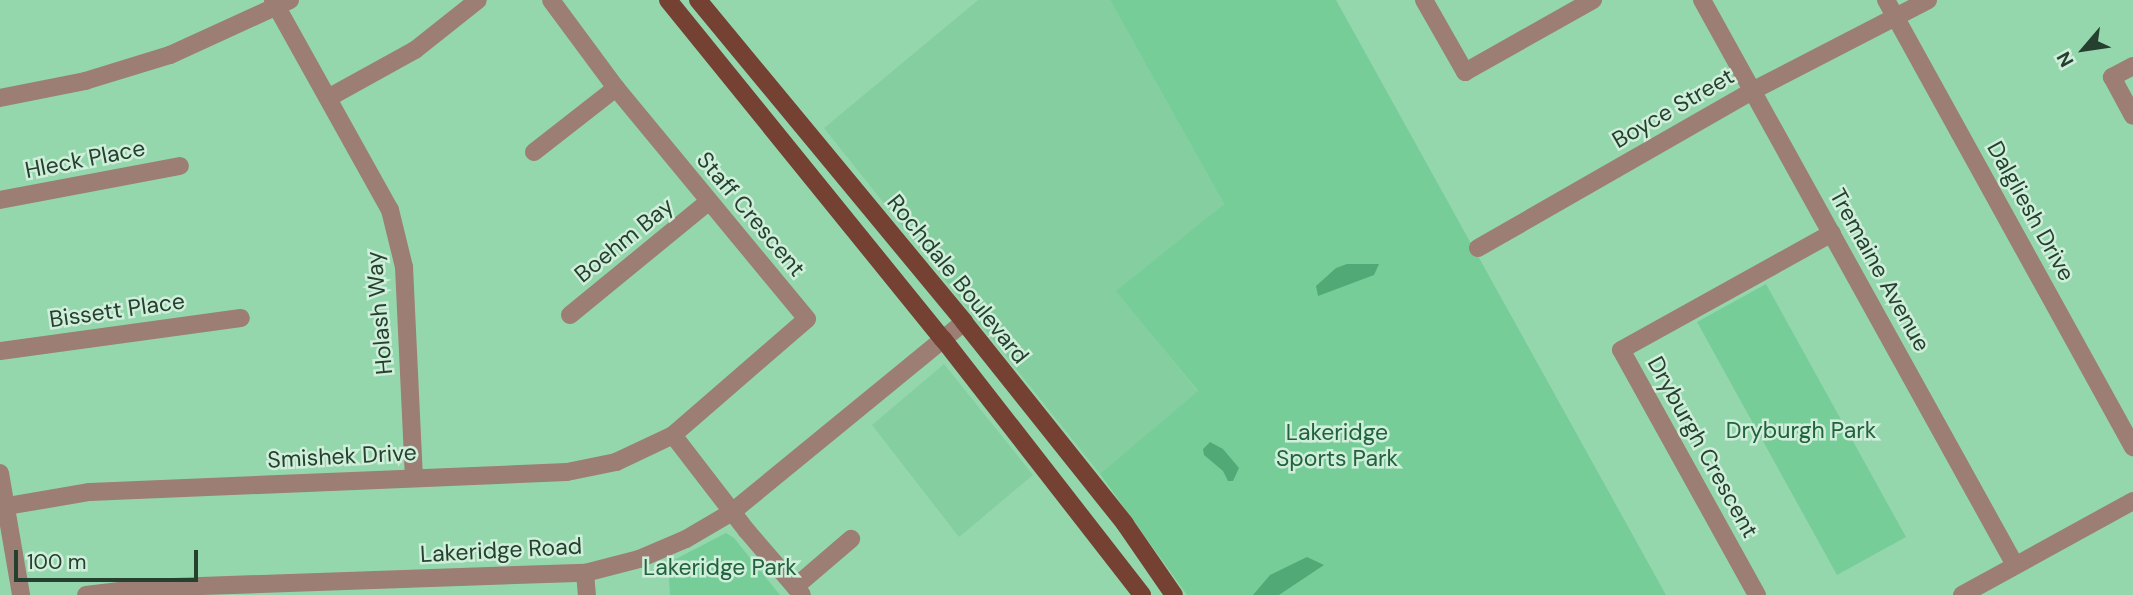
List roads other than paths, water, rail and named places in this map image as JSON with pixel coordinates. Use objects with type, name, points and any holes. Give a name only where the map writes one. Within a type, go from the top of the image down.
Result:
[{"type":"main road","points":[[668,0],[943,339],[1142,595]]},
{"type":"main road","name":"Rochdale Boulevard","points":[[698,0],[964,322],[1125,524],[1174,595]]},
{"type":"street","points":[[328,98],[415,50],[478,0]]},
{"type":"street","name":"Staff Crescent","points":[[551,0],[616,88],[807,319],[673,435]]},
{"type":"street","points":[[1424,0],[1465,72],[1594,0]]},
{"type":"street","name":"Tremaine Avenue","points":[[1702,0],[2015,565]]},
{"type":"street","name":"Dalgliesh Drive","points":[[1886,0],[2133,447]]},
{"type":"street","name":"Boyce Street","points":[[1478,248],[1752,91],[1928,0]]},
{"type":"street","points":[[0,98],[85,81],[170,55],[280,3]]},
{"type":"street","name":"Holash Way","points":[[280,3],[328,98],[390,210],[404,267],[414,477]]},
{"type":"street","points":[[2133,65],[2112,78],[2133,116]]},
{"type":"street","points":[[534,152],[616,88]]},
{"type":"street","name":"Hleck Place","points":[[0,200],[180,166]]},
{"type":"street","name":"Boehm Bay","points":[[570,315],[708,202]]},
{"type":"street","name":"Dryburgh Crescent","points":[[1757,595],[1621,350],[1832,233]]},
{"type":"street","name":"Bissett Place","points":[[0,351],[241,318]]},
{"type":"street","name":"Lakeridge Road","points":[[86,595],[145,588],[585,573],[639,559],[686,539],[732,512],[964,322]]},
{"type":"street","points":[[673,435],[732,512],[799,591],[851,539]]},
{"type":"street","name":"Smishek Drive","points":[[7,506],[90,492],[567,472],[616,462],[673,435]]},
{"type":"street","points":[[0,472],[21,595]]},
{"type":"street","points":[[1962,595],[2133,501]]},
{"type":"street","points":[[585,573],[587,595]]},
{"type":"park label","name":"Dryburgh Park","points":[[1801,430]]},
{"type":"park label","name":"Lakeridge Sports Park","points":[[1337,445]]},
{"type":"park label","name":"Lakeridge Park","points":[[720,567]]}]
